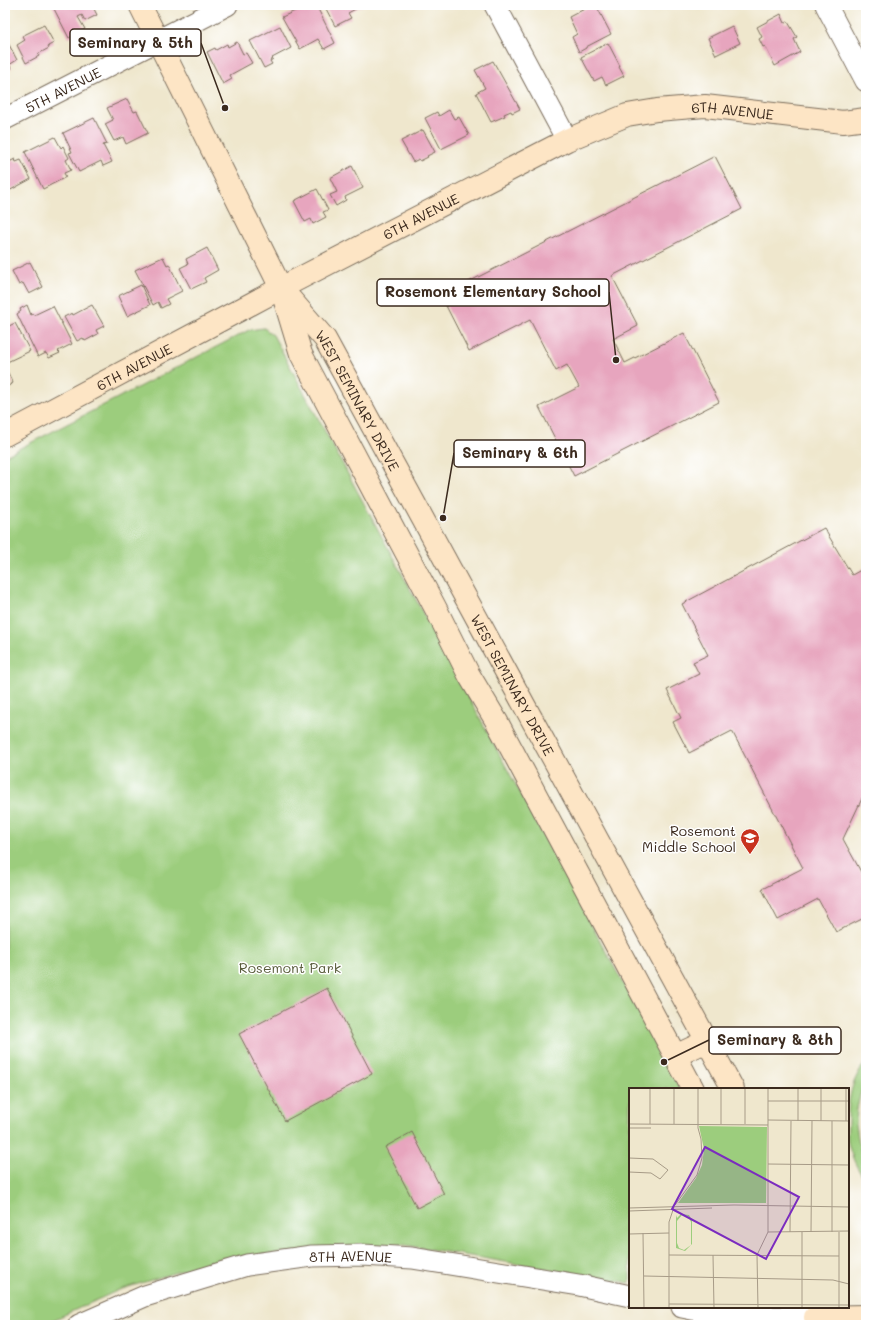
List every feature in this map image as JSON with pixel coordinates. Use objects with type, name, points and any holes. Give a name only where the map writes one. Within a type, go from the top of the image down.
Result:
[{"type":"main road","name":"WEST SEMINARY DRIVE","points":[[140,5],[281,288],[301,354],[436,609],[469,675],[497,722],[692,1088]]},
{"type":"main road","name":"6TH AVENUE","points":[[5,435],[281,288],[567,140],[627,115],[657,110],[705,106],[843,122],[866,119]]},
{"type":"main road","name":"WEST SEMINARY DRIVE","points":[[281,288],[325,339],[733,1088]]},
{"type":"main road","points":[[469,675],[500,659]]},
{"type":"main road","points":[[675,1056],[707,1041]]},
{"type":"main road","points":[[815,1316],[859,1314]]},
{"type":"street","name":"5TH AVENUE","points":[[5,119],[226,5]]},
{"type":"street","points":[[495,5],[567,140]]},
{"type":"street","points":[[826,5],[866,81]]},
{"type":"street","name":"8TH AVENUE","points":[[79,1325],[145,1296],[247,1265],[312,1256],[362,1255],[412,1258],[579,1285],[629,1296]]},
{"type":"street","points":[[687,1308],[712,1313],[756,1317],[815,1316]]},
{"type":"green space","name":"Rosemont Park","points":[[264,328],[273,335],[679,1088],[629,1088],[629,1283],[399,1244],[222,1258],[119,1290],[42,1325],[5,1325],[5,456],[249,330]]},
{"type":"green space","points":[[866,1062],[866,1081],[860,1095],[856,1124],[861,1152],[866,1163],[866,1182],[849,1148],[849,1106],[851,1091],[861,1069]]},
{"type":"building","points":[[52,5],[92,5],[97,15],[85,21],[82,15],[78,17],[85,29],[69,38]]},
{"type":"building","points":[[308,5],[316,5],[335,43],[324,49],[318,39],[300,49],[282,17]]},
{"type":"building","points":[[324,5],[363,5],[348,13],[351,18],[335,26]]},
{"type":"building","points":[[592,5],[596,5],[611,34],[579,52],[572,37],[577,34],[569,17]]},
{"type":"building","points":[[781,14],[785,23],[788,22],[797,37],[794,39],[800,52],[775,66],[765,46],[763,47],[759,39],[762,37],[757,27]]},
{"type":"building","points":[[44,25],[54,43],[48,46],[49,48],[38,54],[39,56],[26,63],[17,45],[25,40],[22,36]]},
{"type":"building","points":[[280,26],[291,48],[272,58],[273,59],[270,61],[272,64],[264,68],[250,41]]},
{"type":"building","points":[[732,26],[740,43],[716,55],[708,38]]},
{"type":"building","points":[[5,37],[17,60],[9,65],[12,68],[5,72]]},
{"type":"building","points":[[237,42],[243,54],[246,53],[252,63],[230,75],[232,79],[223,84],[207,52],[215,48],[216,50],[227,44],[228,47]]},
{"type":"building","points":[[608,43],[624,76],[606,85],[602,77],[594,81],[581,57]]},
{"type":"building","points":[[493,61],[520,109],[512,113],[511,111],[504,114],[505,116],[491,122],[476,93],[485,88],[475,70]]},
{"type":"building","points":[[127,99],[134,112],[137,111],[148,133],[126,144],[123,137],[114,141],[105,124],[113,120],[107,108]]},
{"type":"building","points":[[449,110],[454,119],[459,117],[469,135],[441,149],[425,118],[437,112],[439,116]]},
{"type":"building","points":[[94,118],[107,144],[103,145],[112,162],[103,166],[101,161],[79,172],[69,153],[72,152],[63,133]]},
{"type":"building","points":[[423,130],[435,152],[420,161],[419,159],[413,162],[401,141]]},
{"type":"building","points":[[55,137],[61,148],[63,146],[69,158],[66,160],[71,170],[64,173],[66,177],[43,189],[25,152]]},
{"type":"building","points":[[715,156],[742,209],[612,276],[638,326],[613,339],[625,363],[684,333],[719,402],[574,476],[539,407],[579,387],[567,365],[556,371],[530,320],[469,351],[441,296]]},
{"type":"building","points":[[15,159],[16,162],[21,160],[31,179],[5,193],[5,164]]},
{"type":"building","points":[[352,166],[363,188],[345,197],[346,200],[336,206],[330,195],[337,192],[330,178]]},
{"type":"building","points":[[317,189],[328,210],[323,212],[326,217],[313,224],[311,219],[305,222],[294,201]]},
{"type":"building","points":[[207,248],[218,270],[204,278],[206,282],[191,289],[180,268],[188,264],[186,259]]},
{"type":"building","points":[[163,257],[167,265],[169,264],[182,291],[166,299],[169,304],[161,308],[158,302],[153,305],[135,270]]},
{"type":"building","points":[[30,262],[43,287],[29,294],[23,283],[19,285],[12,271]]},
{"type":"building","points":[[141,285],[150,305],[127,316],[118,296]]},
{"type":"building","points":[[27,305],[31,315],[53,306],[72,344],[58,351],[60,353],[49,358],[46,353],[38,357],[17,314],[21,311],[20,309]]},
{"type":"building","points":[[92,305],[104,326],[96,330],[98,334],[85,341],[83,338],[77,341],[64,317],[72,313],[73,315]]},
{"type":"building","points":[[15,323],[30,351],[5,363],[5,328]]},
{"type":"building","points":[[5,367],[13,383],[5,388]]},
{"type":"building","points":[[824,528],[852,575],[866,567],[866,790],[843,839],[866,881],[866,917],[836,932],[818,899],[778,920],[762,889],[803,868],[732,731],[689,753],[673,722],[681,718],[667,690],[699,674],[693,662],[708,655],[682,604]]},
{"type":"building","points":[[327,988],[372,1074],[285,1121],[239,1034]]},
{"type":"building","points":[[412,1132],[444,1194],[417,1208],[385,1147]]},
{"type":"place","name":"Seminary & 5th","points":[[225,108]]},
{"type":"place","name":"Rosemont Elementary School","points":[[616,360]]},
{"type":"place","name":"Seminary & 6th","points":[[443,518]]},
{"type":"place","name":"Rosemont Middle School","points":[[750,855]]},
{"type":"place","name":"Seminary & 8th","points":[[664,1062]]}]
